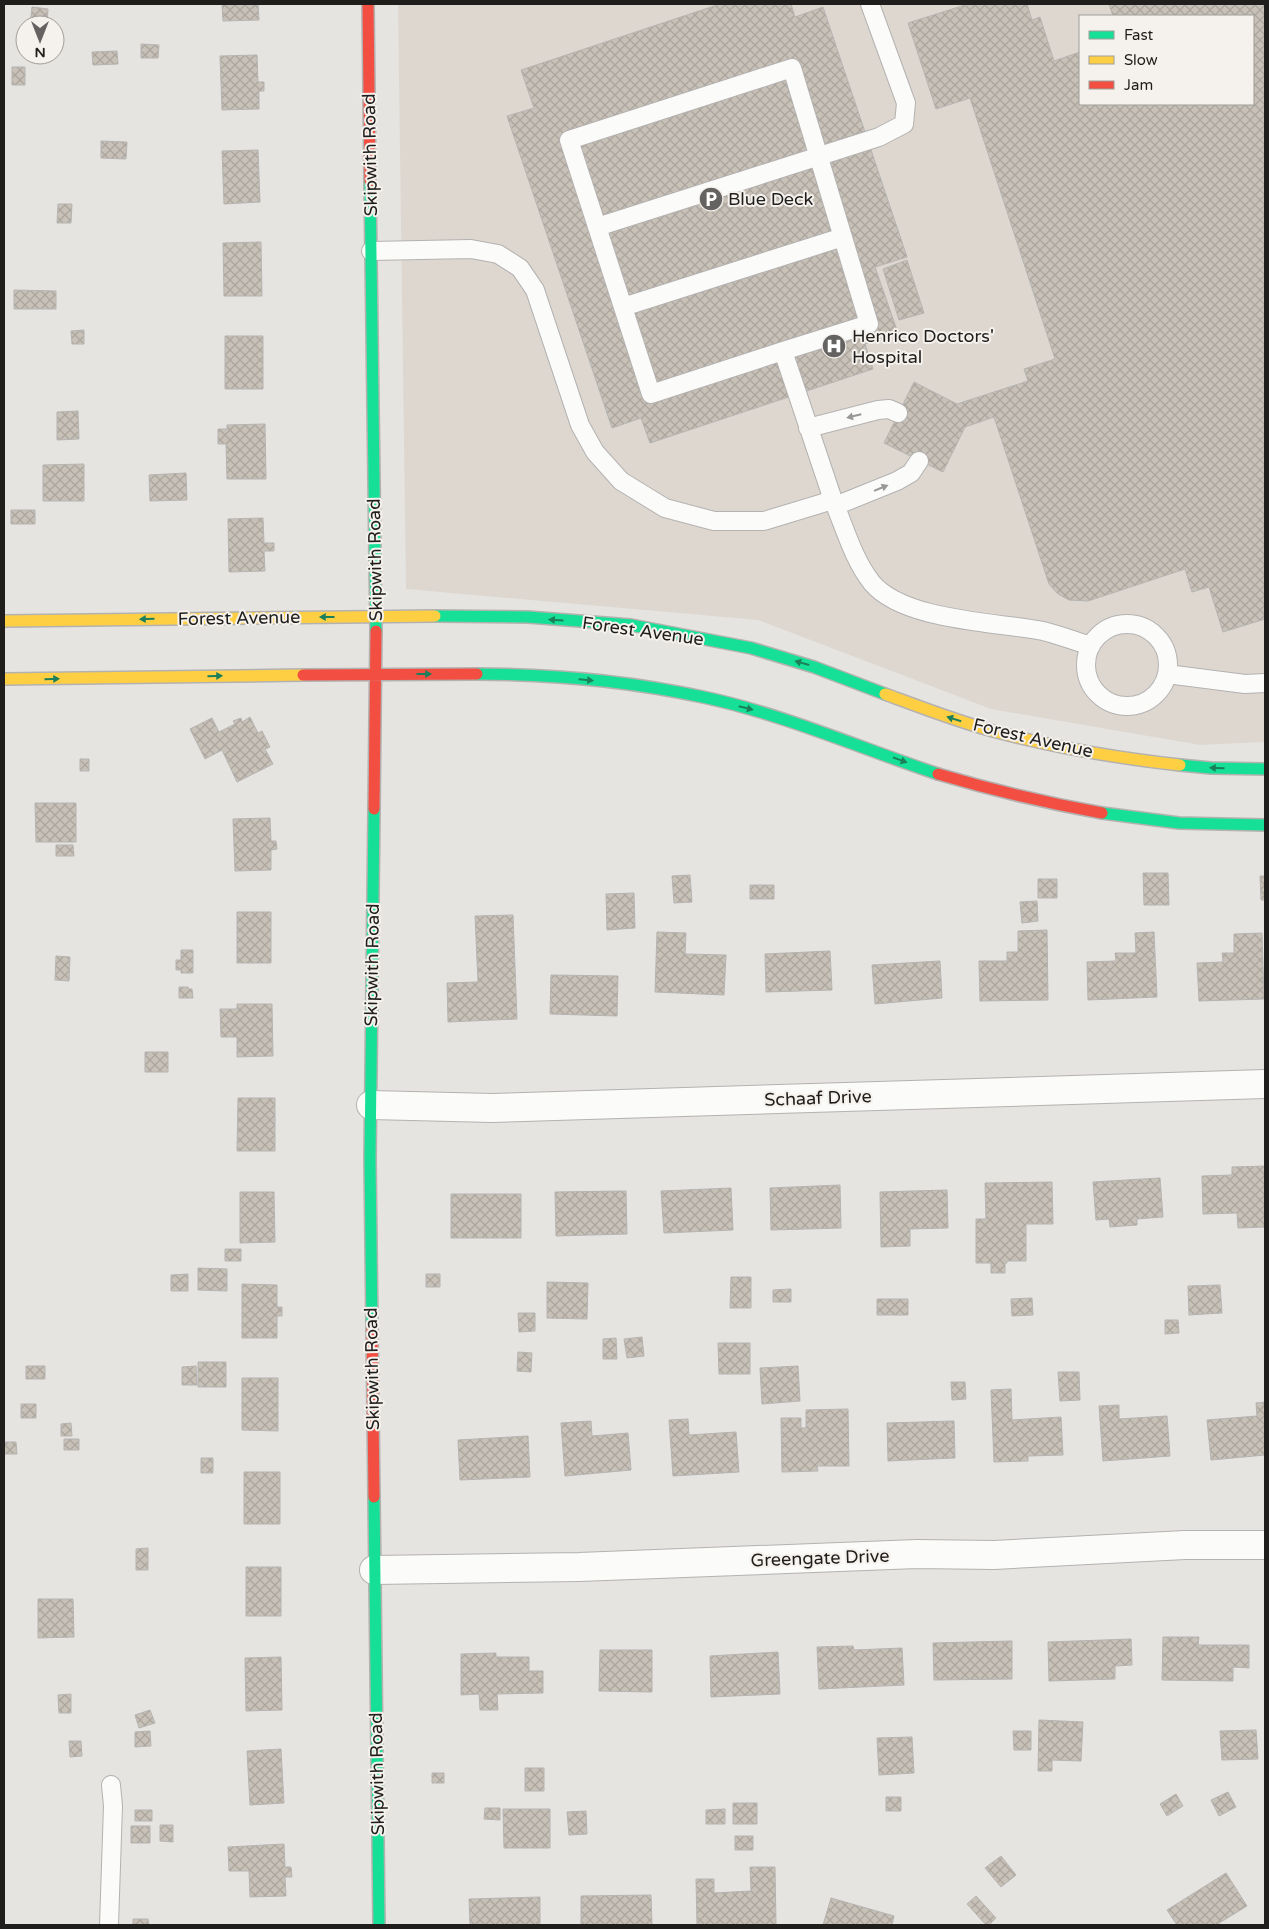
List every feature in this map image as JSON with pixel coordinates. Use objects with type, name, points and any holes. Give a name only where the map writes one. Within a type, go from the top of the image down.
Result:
[{"type":"main road","name":"Skipwith Road","points":[[368,4],[376,616],[371,1105],[374,1570],[379,1925]]},
{"type":"main road","name":"Forest Avenue","points":[[4,621],[376,616],[528,618],[631,625],[751,648],[814,667],[938,714],[994,731],[1082,750],[1146,761],[1211,768],[1265,769]]},
{"type":"main road","points":[[4,679],[519,674],[636,685],[704,698],[764,713],[937,774],[1055,805],[1113,815],[1179,823],[1265,825]]},
{"type":"street","name":"Schaaf Drive","points":[[371,1105],[492,1108],[1265,1084]]},
{"type":"street","name":"Greengate Drive","points":[[374,1570],[579,1567],[917,1554],[994,1555],[1185,1545],[1265,1545]]},
{"type":"lane","points":[[597,227],[879,137],[904,124],[906,103],[870,4]]},
{"type":"lane","points":[[792,68],[870,324],[652,394],[597,227],[569,140],[792,68]]},
{"type":"lane","points":[[623,307],[843,237]]},
{"type":"lane","points":[[371,251],[471,249],[498,254],[520,268],[534,290],[580,425],[595,452],[621,481],[665,508],[714,521],[764,521],[834,503],[897,482],[911,473],[919,460]]},
{"type":"lane","points":[[783,351],[834,503],[858,562],[874,584],[906,605],[939,614],[1044,632],[1091,646]]},
{"type":"lane","points":[[808,428],[878,410],[889,409],[898,414]]},
{"type":"lane","points":[[1132,624],[1146,628],[1157,637],[1164,648],[1167,674],[1162,686],[1153,696],[1142,703],[1130,705],[1117,704],[1100,695],[1088,678],[1086,664],[1088,651],[1095,639],[1105,630],[1118,625],[1132,624]]},
{"type":"lane","points":[[1167,674],[1236,683],[1265,683]]},
{"type":"lane","points":[[109,1925],[113,1806],[111,1785]]},
{"type":"shaded area","name":"Henrico Doctors' Hospital","points":[[398,4],[1265,4],[1265,742],[1200,745],[991,709],[758,620],[406,589]]},
{"type":"building","points":[[222,4],[258,4],[259,20],[223,21]]},
{"type":"building","name":"Blue Deck","points":[[720,4],[791,4],[795,17],[823,7],[907,257],[875,267],[898,333],[865,344],[873,369],[650,443],[641,418],[612,428],[507,116],[534,108],[521,70]]},
{"type":"building","points":[[968,4],[1027,4],[1032,20],[1040,17],[1054,61],[1079,52],[1079,105],[1254,105],[1254,15],[1113,15],[1109,4],[1265,4],[1265,619],[1223,632],[1209,587],[1192,592],[1185,569],[1088,601],[1069,600],[1058,594],[1049,584],[994,417],[965,427],[943,472],[884,443],[914,382],[957,404],[1028,381],[1024,369],[1055,359],[970,98],[936,109],[908,23]]},
{"type":"building","points":[[32,7],[48,9],[48,15],[31,15]]},
{"type":"building","points":[[141,44],[159,45],[158,58],[141,58]]},
{"type":"building","points":[[117,51],[118,64],[93,65],[92,52]]},
{"type":"building","points":[[257,55],[258,82],[264,82],[264,91],[259,91],[259,109],[222,110],[220,56]]},
{"type":"building","points":[[12,67],[25,67],[25,85],[12,85]]},
{"type":"building","points":[[101,141],[127,142],[126,159],[101,158]]},
{"type":"building","points":[[258,150],[260,202],[224,204],[222,151]]},
{"type":"building","points":[[58,204],[72,204],[71,223],[57,223]]},
{"type":"building","points":[[261,242],[262,296],[224,296],[223,243]]},
{"type":"building","points":[[907,260],[924,313],[899,320],[883,269]]},
{"type":"building","points":[[14,290],[56,291],[56,309],[14,309]]},
{"type":"building","points":[[84,330],[84,344],[72,344],[71,331]]},
{"type":"building","points":[[225,336],[263,336],[263,389],[225,389]]},
{"type":"building","points":[[78,411],[79,439],[57,440],[57,412]]},
{"type":"building","points":[[265,424],[266,479],[227,479],[226,444],[218,444],[218,429],[227,429],[227,425]]},
{"type":"building","points":[[84,464],[84,501],[43,501],[43,465]]},
{"type":"building","points":[[186,473],[187,500],[150,501],[149,475]]},
{"type":"building","points":[[11,510],[35,510],[35,524],[11,524]]},
{"type":"building","points":[[263,518],[264,543],[274,543],[274,551],[264,551],[265,571],[229,572],[228,519]]},
{"type":"building","points":[[250,717],[258,733],[262,731],[270,747],[265,749],[273,764],[237,782],[222,750],[205,759],[190,729],[212,718],[219,732],[235,724],[233,721],[241,718],[242,722]]},
{"type":"building","points":[[80,759],[89,759],[89,771],[80,771]]},
{"type":"building","points":[[35,803],[76,803],[76,842],[36,842]]},
{"type":"building","points":[[270,818],[271,841],[276,841],[277,849],[271,850],[271,870],[235,871],[233,819]]},
{"type":"building","points":[[56,845],[73,845],[74,856],[56,856]]},
{"type":"building","points":[[1143,873],[1168,873],[1169,905],[1144,905]]},
{"type":"building","points":[[690,875],[692,902],[674,903],[672,876]]},
{"type":"building","points":[[1260,876],[1265,876],[1265,900],[1261,900]]},
{"type":"building","points":[[1038,879],[1057,879],[1057,898],[1038,898]]},
{"type":"building","points":[[750,885],[774,885],[774,899],[750,899]]},
{"type":"building","points":[[634,893],[635,928],[607,930],[606,894]]},
{"type":"building","points":[[1037,901],[1038,921],[1022,923],[1020,902]]},
{"type":"building","points":[[237,912],[271,912],[271,963],[237,963]]},
{"type":"building","points":[[513,915],[517,1019],[448,1022],[447,983],[478,982],[475,916]]},
{"type":"building","points":[[1047,930],[1048,1000],[980,1001],[979,961],[1007,961],[1007,952],[1018,952],[1018,931]]},
{"type":"building","points":[[657,932],[686,933],[685,954],[726,955],[724,995],[655,992]]},
{"type":"building","points":[[1154,932],[1157,997],[1088,1000],[1087,962],[1116,961],[1115,953],[1136,953],[1135,933]]},
{"type":"building","points":[[1262,933],[1264,999],[1199,1001],[1197,963],[1223,962],[1222,953],[1234,953],[1234,934]]},
{"type":"building","points":[[181,950],[193,950],[193,973],[181,973],[181,970],[176,970],[176,960],[181,960]]},
{"type":"building","points":[[830,951],[832,990],[766,992],[765,954]]},
{"type":"building","points":[[56,956],[70,957],[69,981],[55,980]]},
{"type":"building","points":[[940,961],[942,998],[875,1004],[872,965]]},
{"type":"building","points":[[551,975],[618,976],[617,1016],[550,1014]]},
{"type":"building","points":[[179,987],[192,989],[193,998],[179,998]]},
{"type":"building","points":[[237,1004],[272,1004],[273,1056],[237,1057],[237,1037],[221,1037],[220,1009],[237,1009]]},
{"type":"building","points":[[145,1052],[168,1052],[168,1072],[145,1072]]},
{"type":"building","points":[[238,1098],[275,1098],[275,1151],[237,1151]]},
{"type":"building","points":[[1265,1166],[1265,1227],[1238,1228],[1237,1213],[1203,1214],[1202,1176],[1232,1175],[1232,1167]]},
{"type":"building","points":[[1160,1178],[1163,1217],[1137,1219],[1137,1225],[1110,1227],[1109,1219],[1096,1220],[1093,1182]]},
{"type":"building","points":[[1052,1182],[1053,1224],[1026,1224],[1026,1261],[1007,1261],[1005,1263],[1005,1273],[991,1273],[991,1263],[976,1263],[976,1219],[986,1219],[985,1183]]},
{"type":"building","points":[[840,1185],[841,1228],[771,1230],[770,1188]]},
{"type":"building","points":[[731,1188],[733,1230],[664,1233],[661,1191]]},
{"type":"building","points":[[947,1190],[948,1228],[910,1229],[910,1246],[881,1247],[880,1192]]},
{"type":"building","points":[[626,1191],[627,1234],[556,1236],[555,1192]]},
{"type":"building","points":[[240,1192],[274,1192],[275,1242],[240,1243]]},
{"type":"building","points":[[451,1194],[521,1194],[521,1238],[451,1238]]},
{"type":"building","points":[[225,1249],[241,1249],[241,1261],[225,1261]]},
{"type":"building","points":[[198,1268],[227,1269],[227,1291],[198,1290]]},
{"type":"building","points":[[188,1274],[188,1291],[171,1291],[171,1275]]},
{"type":"building","points":[[426,1274],[440,1274],[440,1287],[426,1287]]},
{"type":"building","points":[[731,1277],[751,1277],[751,1308],[730,1308]]},
{"type":"building","points":[[547,1282],[588,1283],[587,1319],[547,1318]]},
{"type":"building","points":[[242,1284],[277,1285],[277,1307],[282,1307],[282,1316],[277,1316],[277,1338],[242,1338]]},
{"type":"building","points":[[1220,1285],[1222,1313],[1189,1315],[1188,1286]]},
{"type":"building","points":[[791,1289],[791,1302],[773,1302],[773,1290]]},
{"type":"building","points":[[1032,1298],[1033,1315],[1012,1316],[1011,1299]]},
{"type":"building","points":[[877,1299],[908,1299],[908,1315],[877,1315]]},
{"type":"building","points":[[518,1313],[535,1313],[535,1331],[519,1332]]},
{"type":"building","points":[[1165,1320],[1178,1320],[1179,1333],[1165,1334]]},
{"type":"building","points":[[642,1337],[644,1356],[627,1358],[624,1339]]},
{"type":"building","points":[[616,1338],[617,1359],[603,1359],[603,1339]]},
{"type":"building","points":[[718,1343],[750,1343],[750,1374],[719,1374]]},
{"type":"building","points":[[518,1352],[532,1353],[531,1372],[517,1371]]},
{"type":"building","points":[[198,1362],[226,1362],[226,1387],[198,1387]]},
{"type":"building","points":[[26,1366],[45,1366],[45,1379],[26,1379]]},
{"type":"building","points":[[196,1366],[197,1385],[182,1385],[182,1367]]},
{"type":"building","points":[[798,1366],[800,1401],[762,1404],[760,1368]]},
{"type":"building","points":[[1058,1372],[1079,1372],[1080,1400],[1060,1401]]},
{"type":"building","points":[[242,1378],[278,1378],[278,1431],[242,1430]]},
{"type":"building","points":[[951,1382],[965,1382],[966,1399],[952,1400]]},
{"type":"building","points":[[1011,1389],[1012,1420],[1061,1417],[1063,1455],[1028,1456],[1028,1461],[994,1462],[991,1390]]},
{"type":"building","points":[[1265,1402],[1265,1455],[1211,1460],[1207,1420],[1257,1416],[1256,1403]]},
{"type":"building","points":[[21,1404],[36,1404],[36,1418],[21,1418]]},
{"type":"building","points":[[1119,1405],[1119,1419],[1167,1416],[1170,1456],[1103,1461],[1099,1406]]},
{"type":"building","points":[[848,1409],[849,1466],[817,1466],[818,1471],[782,1472],[781,1418],[801,1418],[801,1428],[806,1428],[806,1410]]},
{"type":"building","points":[[688,1419],[689,1435],[736,1432],[739,1472],[673,1476],[669,1420]]},
{"type":"building","points":[[591,1421],[592,1436],[628,1433],[631,1470],[565,1476],[561,1423]]},
{"type":"building","points":[[954,1421],[955,1458],[888,1461],[887,1423]]},
{"type":"building","points":[[71,1423],[72,1436],[61,1436],[61,1424]]},
{"type":"building","points":[[528,1436],[530,1477],[460,1480],[458,1440]]},
{"type":"building","points":[[64,1439],[79,1439],[79,1450],[64,1450]]},
{"type":"building","points":[[4,1442],[16,1442],[17,1454],[4,1454]]},
{"type":"building","points":[[201,1458],[213,1458],[213,1473],[201,1473]]},
{"type":"building","points":[[244,1472],[280,1472],[280,1524],[244,1524]]},
{"type":"building","points":[[148,1548],[148,1570],[136,1570],[136,1549]]},
{"type":"building","points":[[246,1567],[281,1567],[281,1616],[246,1616]]},
{"type":"building","points":[[38,1599],[73,1599],[74,1637],[38,1638]]},
{"type":"building","points":[[1163,1637],[1199,1637],[1198,1645],[1249,1645],[1249,1668],[1233,1667],[1233,1681],[1162,1680]]},
{"type":"building","points":[[1131,1639],[1132,1665],[1115,1666],[1115,1679],[1049,1681],[1048,1642]]},
{"type":"building","points":[[1012,1641],[1012,1679],[934,1680],[933,1643]]},
{"type":"building","points":[[853,1646],[854,1650],[902,1648],[904,1685],[819,1689],[817,1647]]},
{"type":"building","points":[[600,1650],[652,1650],[652,1692],[599,1691]]},
{"type":"building","points":[[778,1652],[780,1694],[711,1697],[710,1656]]},
{"type":"building","points":[[496,1653],[496,1657],[529,1657],[529,1671],[543,1671],[543,1693],[497,1694],[498,1710],[480,1710],[479,1694],[461,1695],[461,1654]]},
{"type":"building","points":[[281,1657],[282,1710],[246,1711],[245,1658]]},
{"type":"building","points":[[71,1694],[71,1713],[59,1713],[58,1695]]},
{"type":"building","points":[[150,1710],[155,1723],[139,1728],[135,1715]]},
{"type":"building","points":[[1039,1720],[1083,1722],[1081,1761],[1052,1760],[1052,1771],[1038,1771]]},
{"type":"building","points":[[1256,1730],[1258,1759],[1222,1760],[1220,1731]]},
{"type":"building","points":[[150,1731],[151,1746],[135,1747],[135,1732]]},
{"type":"building","points":[[1013,1731],[1031,1731],[1031,1750],[1014,1750]]},
{"type":"building","points":[[912,1737],[914,1773],[879,1775],[877,1738]]},
{"type":"building","points":[[69,1741],[81,1741],[82,1756],[70,1757]]},
{"type":"building","points":[[281,1749],[284,1803],[250,1805],[247,1751]]},
{"type":"building","points":[[525,1768],[544,1768],[544,1791],[525,1791]]},
{"type":"building","points":[[432,1773],[444,1773],[444,1783],[432,1783]]},
{"type":"building","points":[[1228,1792],[1236,1807],[1219,1816],[1211,1800]]},
{"type":"building","points":[[1176,1794],[1183,1806],[1167,1816],[1160,1804]]},
{"type":"building","points":[[886,1797],[901,1797],[901,1811],[886,1811]]},
{"type":"building","points":[[733,1803],[757,1803],[757,1824],[733,1824]]},
{"type":"building","points":[[485,1808],[500,1808],[500,1820],[484,1819]]},
{"type":"building","points":[[503,1809],[550,1809],[550,1848],[504,1848]]},
{"type":"building","points":[[725,1809],[725,1824],[706,1824],[706,1810]]},
{"type":"building","points":[[135,1810],[152,1810],[152,1821],[135,1821]]},
{"type":"building","points":[[586,1811],[587,1834],[569,1835],[567,1812]]},
{"type":"building","points":[[160,1825],[173,1825],[173,1842],[160,1841]]},
{"type":"building","points":[[131,1826],[150,1826],[150,1843],[131,1843]]},
{"type":"building","points":[[735,1836],[753,1836],[753,1850],[735,1850]]},
{"type":"building","points":[[284,1844],[285,1867],[291,1867],[292,1877],[285,1877],[286,1896],[250,1897],[249,1871],[229,1871],[228,1847]]},
{"type":"building","points":[[1001,1856],[1016,1875],[1001,1887],[985,1868]]},
{"type":"building","points":[[750,1867],[775,1867],[776,1925],[697,1925],[696,1879],[714,1879],[714,1893],[751,1891]]},
{"type":"building","points":[[1226,1873],[1247,1906],[1216,1925],[1177,1925],[1167,1910]]},
{"type":"building","points":[[651,1895],[652,1925],[581,1925],[581,1896]]},
{"type":"building","points":[[976,1896],[996,1918],[989,1925],[986,1925],[967,1904]]},
{"type":"building","points":[[540,1897],[540,1925],[470,1925],[469,1899]]},
{"type":"building","points":[[831,1898],[894,1916],[892,1925],[823,1925]]},
{"type":"building","points":[[133,1919],[148,1919],[149,1925],[133,1925]]},
{"type":"traffic: fast","points":[[370,181],[376,631]]},
{"type":"traffic: fast","points":[[435,616],[528,617],[631,625],[751,648],[814,667],[885,694]]},
{"type":"traffic: fast","points":[[477,674],[534,675],[590,680],[675,691],[703,697],[792,722],[938,774]]},
{"type":"traffic: fast","points":[[1180,765],[1211,768],[1265,769]]},
{"type":"traffic: fast","points":[[372,1328],[370,1159],[374,809]]},
{"type":"traffic: fast","points":[[1102,813],[1179,823],[1265,825]]},
{"type":"traffic: fast","points":[[374,1497],[379,1925]]},
{"type":"traffic: slow","points":[[4,621],[435,616]]},
{"type":"traffic: slow","points":[[4,679],[303,675]]},
{"type":"traffic: slow","points":[[885,694],[965,723],[1016,737],[1085,751],[1180,765]]},
{"type":"traffic: jam","points":[[368,4],[370,181]]},
{"type":"traffic: jam","points":[[374,809],[376,631]]},
{"type":"traffic: jam","points":[[303,675],[477,674]]},
{"type":"traffic: jam","points":[[938,774],[1019,796],[1102,813]]},
{"type":"traffic: jam","points":[[372,1328],[374,1497]]},
{"type":"place","name":"Blue Deck","points":[[711,199]]},
{"type":"place","name":"Henrico Doctors' Hospital","points":[[834,346]]}]
